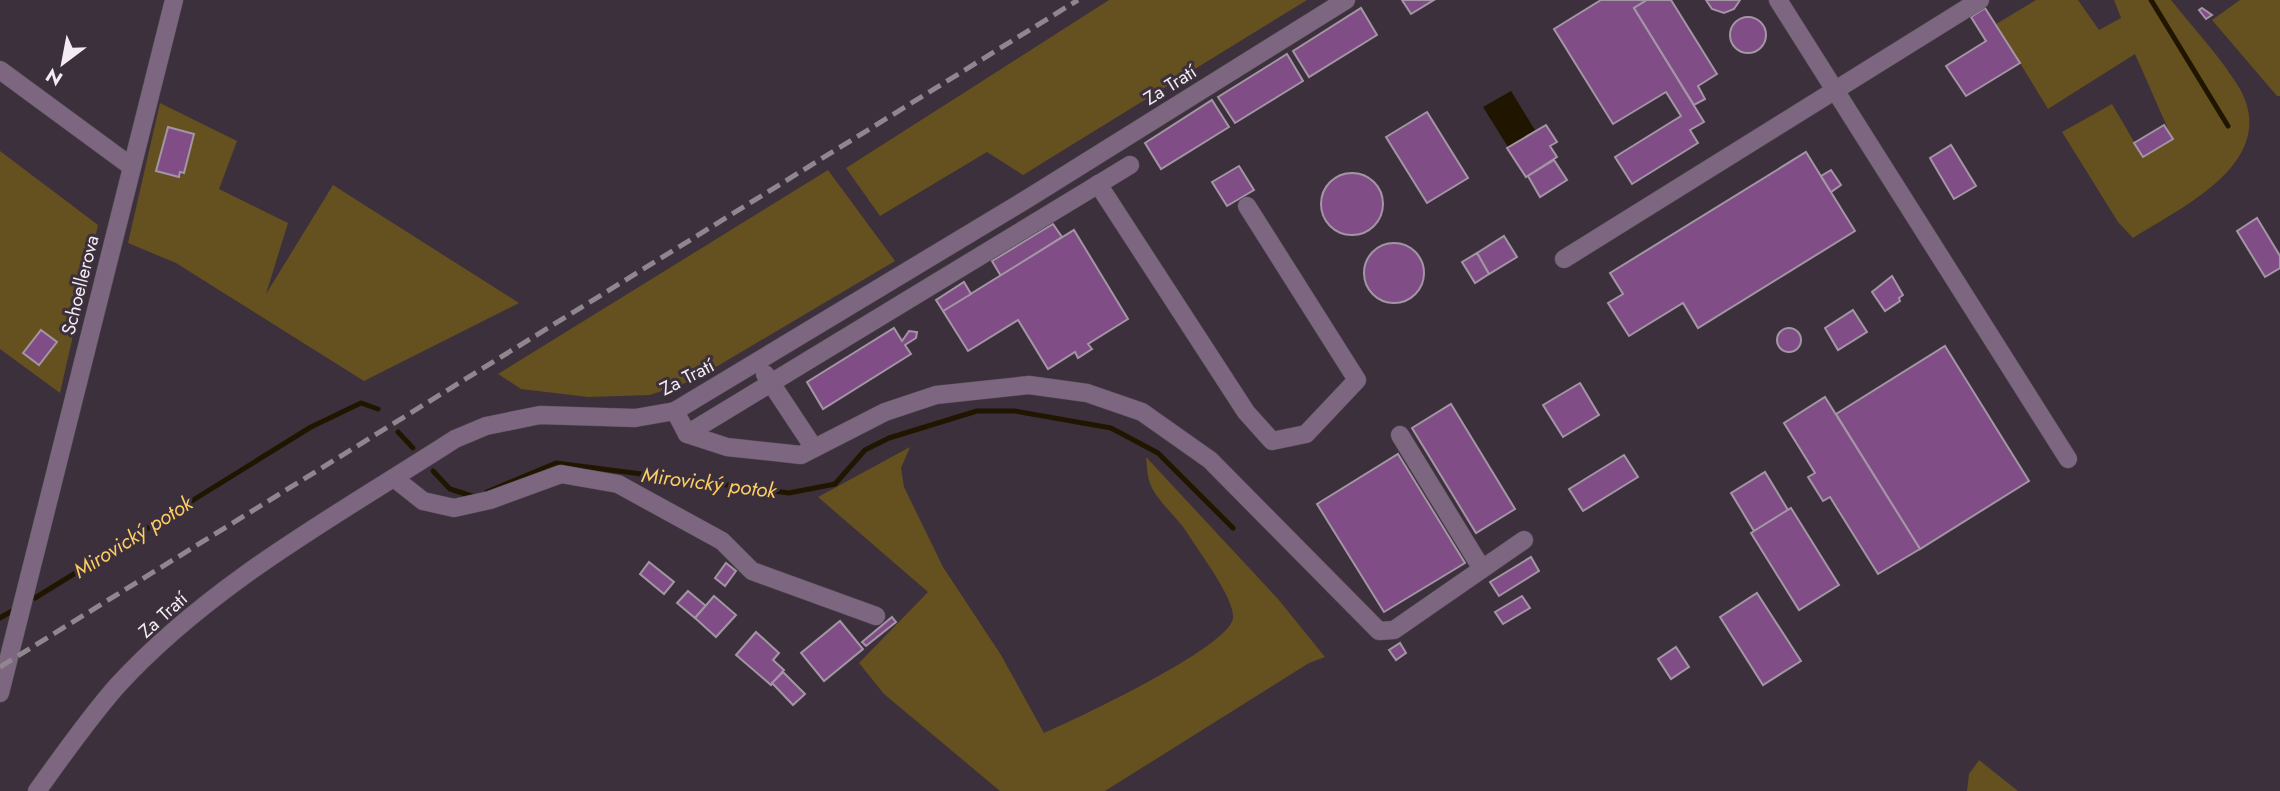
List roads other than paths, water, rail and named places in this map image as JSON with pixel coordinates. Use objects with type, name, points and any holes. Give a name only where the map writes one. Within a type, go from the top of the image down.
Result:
[{"type":"street","name":"Schoellerova","points":[[0,693],[174,0]]},
{"type":"street","name":"Za Tratí","points":[[37,791],[119,685],[188,619],[284,549],[455,439],[486,426],[540,415],[635,418],[675,411],[1346,0]]},
{"type":"street","points":[[1778,0],[1833,91],[2068,459]]},
{"type":"street","points":[[1564,259],[1980,0]]},
{"type":"street","points":[[0,70],[132,167]]},
{"type":"street","points":[[687,434],[1130,165]]},
{"type":"street","points":[[1098,184],[1246,412],[1272,441],[1306,434],[1357,380],[1247,206]]},
{"type":"street","points":[[757,362],[814,448]]},
{"type":"street","points":[[675,411],[687,434],[727,447],[800,455],[885,412],[936,394],[1029,385],[1087,393],[1142,412],[1210,460],[1379,631],[1394,630],[1524,540]]},
{"type":"street","points":[[1400,436],[1482,569]]},
{"type":"street","points":[[394,478],[422,501],[454,508],[490,500],[561,474],[618,484],[722,541],[752,571],[876,616]]},
{"type":"waterway","points":[[2151,0],[2228,126]]},
{"type":"waterway","name":"Mirovický potok","points":[[35,598],[311,427],[361,403],[378,409]]},
{"type":"waterway","name":"Mirovický potok","points":[[487,492],[556,463],[789,493],[835,484],[865,450],[889,438],[977,411],[1015,411],[1111,428],[1158,453],[1233,528]]},
{"type":"waterway","name":"Mirovický potok","points":[[398,432],[413,448]]},
{"type":"waterway","name":"Mirovický potok","points":[[433,471],[450,489],[475,497]]},
{"type":"waterway","name":"Mirovický potok","points":[[0,618],[12,611]]},
{"type":"railway","points":[[0,667],[1078,0]]}]
